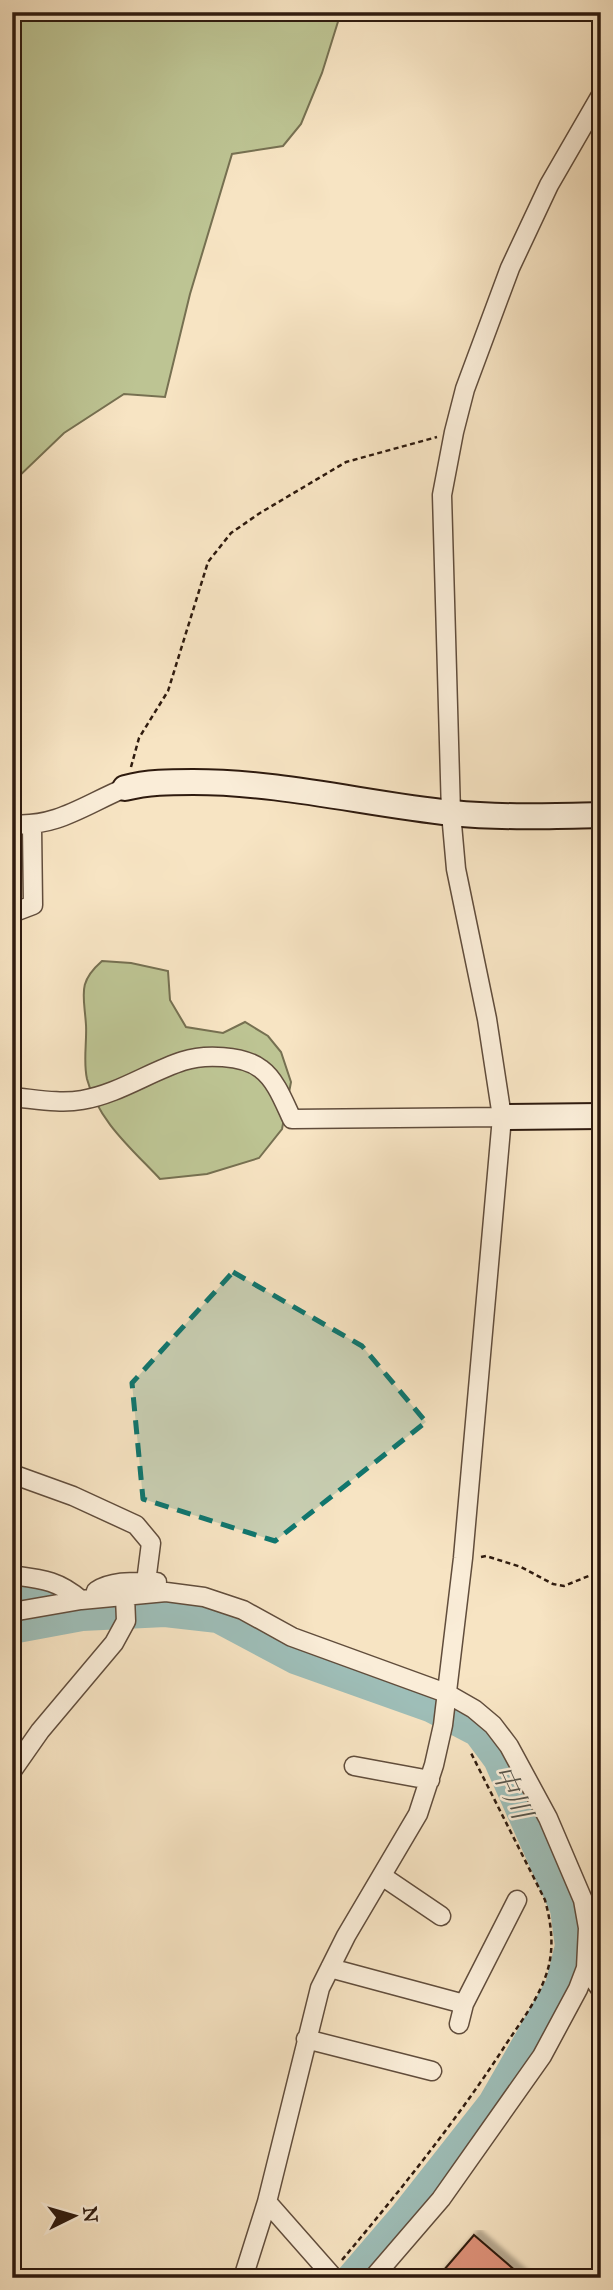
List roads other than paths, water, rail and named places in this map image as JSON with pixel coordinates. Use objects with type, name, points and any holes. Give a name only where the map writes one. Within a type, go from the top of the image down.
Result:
[{"type":"street","points":[[243,2278],[267,2202],[320,1988],[418,1814],[430,1780],[443,1725],[463,1558],[502,1117],[487,1020],[456,869],[451,813],[442,495],[465,388],[510,268],[549,185],[600,97]]},
{"type":"street","points":[[12,824],[32,826],[71,814],[125,788],[145,783],[224,782],[451,813],[502,817],[601,815]]},
{"type":"street","points":[[12,913],[33,905],[32,826]]},
{"type":"street","points":[[12,1097],[84,1100],[185,1060],[240,1058],[260,1068],[272,1081],[292,1119],[601,1116]]},
{"type":"street","points":[[12,1474],[73,1496],[136,1525],[151,1543],[146,1582]]},
{"type":"street","points":[[12,1575],[47,1580],[67,1588],[83,1599]]},
{"type":"street","points":[[83,1599],[100,1588],[128,1582],[146,1582],[192,1585],[215,1601]]},
{"type":"street","points":[[12,1612],[83,1599],[126,1607],[166,1592],[204,1597],[243,1610],[292,1637],[474,1709],[493,1725],[509,1746],[548,1818],[583,1900],[588,1928],[586,1968],[573,2000],[541,2056],[441,2199],[373,2278]]},
{"type":"street","points":[[12,1771],[40,1731],[114,1643],[126,1607]]},
{"type":"street","points":[[354,1766],[430,1780]]},
{"type":"street","points":[[382,1876],[441,1916]]},
{"type":"street","points":[[459,2024],[464,2004],[517,1900]]},
{"type":"street","points":[[330,1968],[464,2004]]},
{"type":"street","points":[[586,1968],[601,1990]]},
{"type":"street","points":[[306,2039],[432,2071]]},
{"type":"street","points":[[267,2202],[332,2276]]},
{"type":"waterway","name":"中川","points":[[12,1589],[43,1589],[82,1616]]},
{"type":"waterway","name":"中川","points":[[12,1629],[82,1616],[165,1612],[218,1618],[295,1659],[430,1707],[478,1732],[498,1759],[565,1909],[570,1946],[560,1986],[493,2103],[405,2215],[351,2278]]}]
